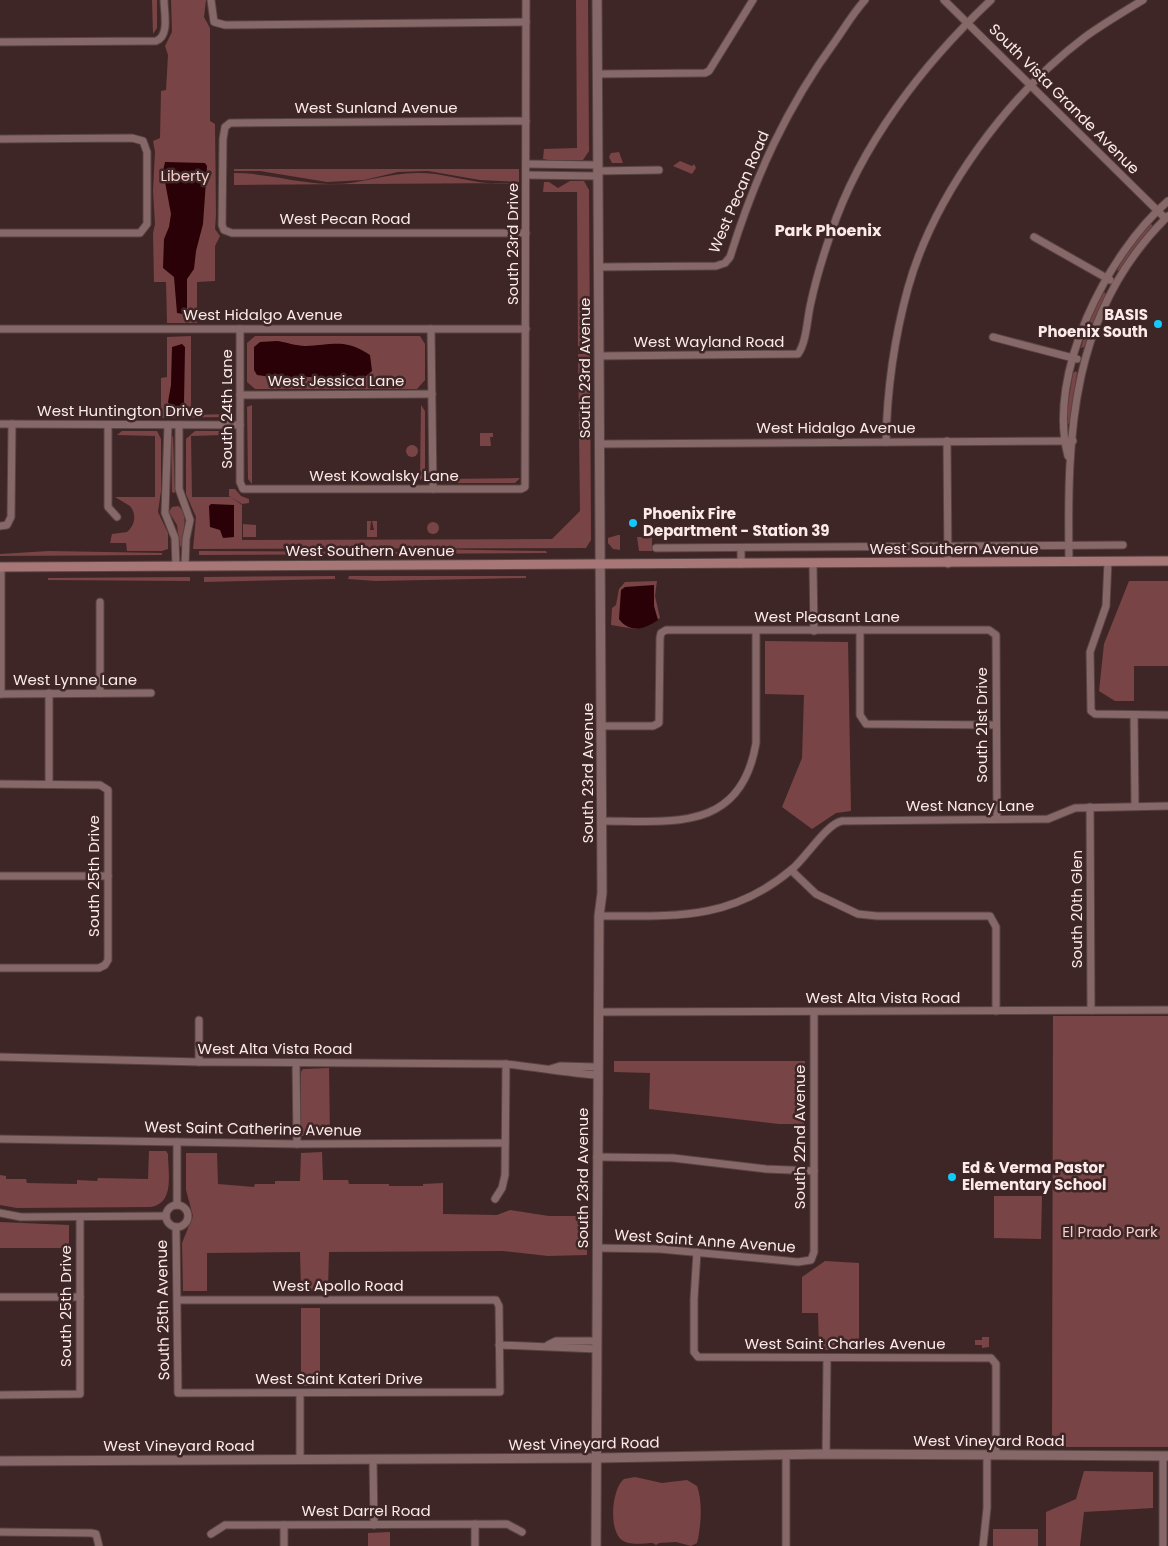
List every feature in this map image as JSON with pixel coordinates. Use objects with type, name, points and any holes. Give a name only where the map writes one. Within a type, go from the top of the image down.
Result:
[{"type":"main road","name":"West Southern Avenue","points":[[0,567],[948,564],[1168,561]]},
{"type":"street","points":[[0,42],[153,42],[160,40],[164,31],[164,0]]},
{"type":"street","points":[[211,0],[214,22],[225,25],[526,22]]},
{"type":"street","name":"South 23rd Drive","points":[[525,487],[526,0]]},
{"type":"street","name":"South 23rd Avenue","points":[[596,1546],[597,1071],[602,893],[597,0]]},
{"type":"street","points":[[597,74],[705,73],[709,70],[753,0]]},
{"type":"street","name":"West Pecan Road","points":[[598,267],[716,266],[725,264],[730,257],[746,208],[766,157],[796,98],[865,0]]},
{"type":"street","name":"South Vista Grande Avenue","points":[[944,0],[1158,211],[1167,217]]},
{"type":"street","name":"West Wayland Road","points":[[599,356],[798,354],[821,265],[832,231],[852,184],[879,136],[916,81],[966,23],[990,0]]},
{"type":"street","points":[[886,442],[892,360],[909,286],[922,252],[957,178],[1007,111],[1031,86],[1085,37],[1142,0]]},
{"type":"street","name":"West Sunland Avenue","points":[[224,230],[222,225],[223,139],[226,124],[245,122],[526,122]]},
{"type":"street","points":[[0,139],[132,138],[143,141],[147,152],[147,224],[145,230],[140,233],[0,234]]},
{"type":"street","points":[[526,164],[597,171]]},
{"type":"street","points":[[526,175],[659,170]]},
{"type":"street","points":[[1069,459],[1064,441],[1066,398],[1074,358],[1087,317],[1125,248],[1168,201]]},
{"type":"street","points":[[1070,562],[1069,459],[1073,441],[1077,393],[1084,360],[1101,311],[1116,283],[1131,258],[1167,217]]},
{"type":"street","name":"West Pecan Road","points":[[224,230],[232,233],[526,233]]},
{"type":"street","points":[[1034,237],[1116,283]]},
{"type":"street","name":"West Hidalgo Avenue","points":[[0,329],[526,329]]},
{"type":"street","name":"South 24th Lane","points":[[240,329],[242,488]]},
{"type":"street","points":[[431,329],[433,489]]},
{"type":"street","points":[[993,338],[1084,360]]},
{"type":"street","name":"West Jessica Lane","points":[[240,395],[432,394]]},
{"type":"street","name":"West Huntington Drive","points":[[0,424],[240,425]]},
{"type":"street","points":[[4,525],[11,517],[12,424]]},
{"type":"street","points":[[108,425],[108,507],[117,517]]},
{"type":"street","points":[[168,425],[165,513],[175,538],[181,566]]},
{"type":"street","points":[[179,425],[179,489],[190,520],[181,566]]},
{"type":"street","points":[[947,441],[948,564]]},
{"type":"street","name":"West Hidalgo Avenue","points":[[599,444],[1073,441]]},
{"type":"street","name":"West Kowalsky Lane","points":[[242,488],[251,491],[520,490],[525,487]]},
{"type":"street","name":"West Southern Avenue","points":[[656,548],[1123,545]]},
{"type":"street","points":[[741,548],[741,564]]},
{"type":"street","points":[[1108,562],[1106,606],[1090,652],[1090,706],[1095,714],[1168,715]]},
{"type":"street","points":[[813,564],[814,631]]},
{"type":"street","points":[[0,567],[0,694]]},
{"type":"street","points":[[100,602],[100,693]]},
{"type":"street","name":"West Pleasant Lane","points":[[602,726],[657,725],[660,720],[661,633],[668,630],[993,631]]},
{"type":"street","points":[[860,630],[862,719],[868,725],[996,725]]},
{"type":"street","points":[[602,821],[676,821],[694,819],[718,807],[739,786],[753,758],[756,742],[756,631]]},
{"type":"street","name":"South 21st Drive","points":[[993,631],[996,635],[996,820]]},
{"type":"street","name":"West Lynne Lane","points":[[0,694],[150,693]]},
{"type":"street","points":[[0,784],[49,784],[49,694]]},
{"type":"street","points":[[1134,715],[1135,806]]},
{"type":"street","name":"South 25th Drive","points":[[0,968],[99,968],[105,965],[108,960],[108,790],[105,786],[49,784]]},
{"type":"street","name":"West Nancy Lane","points":[[600,916],[681,916],[725,908],[762,890],[791,870],[810,852],[830,826],[839,822],[1048,819],[1072,808],[1168,806]]},
{"type":"street","name":"South 20th Glen","points":[[1090,807],[1091,1010]]},
{"type":"street","points":[[791,870],[816,894],[858,914],[877,916],[990,916],[996,927],[996,1011]]},
{"type":"street","points":[[0,876],[108,876]]},
{"type":"street","name":"West Alta Vista Road","points":[[599,1012],[1168,1010]]},
{"type":"street","name":"South 22nd Avenue","points":[[811,1260],[814,1252],[814,1012]]},
{"type":"street","points":[[199,1020],[199,1062]]},
{"type":"street","name":"West Alta Vista Road","points":[[0,1058],[199,1062],[506,1064],[549,1069],[560,1066],[597,1071]]},
{"type":"street","points":[[296,1063],[296,1144]]},
{"type":"street","points":[[495,1199],[504,1180],[506,1064]]},
{"type":"street","name":"West Saint Catherine Avenue","points":[[0,1139],[296,1144],[505,1143]]},
{"type":"street","name":"South 25th Avenue","points":[[166,1216],[170,1224],[176,1227],[186,1224],[188,1216],[185,1208],[177,1205],[177,1142]]},
{"type":"street","points":[[597,1157],[673,1158],[766,1169],[814,1171]]},
{"type":"street","points":[[0,1213],[21,1217],[166,1216],[169,1208],[177,1205]]},
{"type":"street","name":"South 25th Drive","points":[[0,1395],[80,1394],[80,1217]]},
{"type":"street","name":"South 25th Avenue","points":[[176,1227],[178,1393]]},
{"type":"street","name":"West Saint Anne Avenue","points":[[597,1248],[697,1252],[758,1260],[803,1263],[811,1260]]},
{"type":"street","name":"West Saint Charles Avenue","points":[[697,1252],[694,1299],[694,1352],[696,1356],[705,1359],[994,1359],[996,1364],[992,1454]]},
{"type":"street","points":[[0,1298],[80,1297]]},
{"type":"street","name":"West Apollo Road","points":[[178,1300],[494,1299],[498,1301],[499,1345]]},
{"type":"street","points":[[499,1345],[548,1345],[556,1341],[597,1345]]},
{"type":"street","name":"West Saint Kateri Drive","points":[[178,1393],[500,1392],[499,1345]]},
{"type":"street","points":[[826,1454],[827,1358]]},
{"type":"street","points":[[300,1393],[300,1460]]},
{"type":"street","name":"West Vineyard Road","points":[[0,1461],[597,1458],[826,1454],[1166,1456]]},
{"type":"street","points":[[983,1546],[992,1454]]},
{"type":"street","points":[[786,1455],[786,1546]]},
{"type":"street","points":[[1163,1546],[1166,1456]]},
{"type":"street","points":[[373,1459],[374,1524]]},
{"type":"street","name":"West Darrel Road","points":[[211,1534],[226,1525],[374,1524],[507,1524],[522,1532]]},
{"type":"street","points":[[475,1524],[475,1546]]},
{"type":"street","points":[[284,1525],[284,1546]]},
{"type":"street","points":[[0,1532],[96,1534],[99,1546]]},
{"type":"green space","points":[[152,0],[157,0],[157,28],[153,34]]},
{"type":"green space","name":"Liberty","points":[[171,0],[206,0],[204,17],[210,28],[210,121],[215,124],[215,229],[220,236],[215,246],[215,281],[197,282],[197,323],[167,323],[166,282],[154,282],[153,233],[155,224],[153,191],[155,152],[153,141],[160,138],[161,91],[166,90],[168,55],[165,46],[172,32]]},
{"type":"green space","points":[[576,0],[588,0],[589,151],[583,160],[548,160],[543,159],[544,149],[577,148]]},
{"type":"green space","points":[[619,152],[623,163],[612,163],[609,157],[611,153]]},
{"type":"green space","points":[[680,161],[692,166],[694,164],[696,168],[692,174],[673,166]]},
{"type":"green space","points":[[234,169],[519,169],[519,182],[480,180],[428,171],[398,172],[364,180],[327,182],[260,171],[234,171]]},
{"type":"green space","points":[[234,173],[305,182],[341,184],[397,174],[427,173],[490,183],[234,185]]},
{"type":"green space","points":[[570,181],[584,181],[589,190],[590,352],[578,352],[577,192],[543,192],[544,182],[549,182],[558,188]]},
{"type":"green space","points":[[1150,223],[1153,226],[1120,270],[1117,271],[1125,254]]},
{"type":"green space","points":[[1103,291],[1106,294],[1084,347],[1081,348],[1090,317]]},
{"type":"green space","points":[[191,336],[191,415],[229,414],[226,417],[161,418],[161,378],[167,377],[167,337]]},
{"type":"green space","points":[[255,336],[420,336],[425,344],[425,380],[417,389],[255,389],[247,382],[247,343]]},
{"type":"green space","points":[[578,354],[590,354],[591,540],[586,548],[193,549],[196,517],[186,494],[186,439],[195,431],[226,431],[231,438],[224,438],[223,435],[191,436],[192,497],[231,497],[242,505],[242,540],[552,539],[580,511]]},
{"type":"green space","points":[[1076,371],[1071,422],[1068,424],[1067,410],[1073,373]]},
{"type":"green space","points":[[252,405],[252,484],[248,479],[247,407]]},
{"type":"green space","points":[[421,405],[425,411],[425,476],[420,480]]},
{"type":"green space","points":[[122,431],[157,431],[161,439],[161,491],[158,512],[168,533],[168,549],[162,551],[127,551],[126,543],[110,543],[112,534],[127,532],[134,520],[134,513],[130,506],[115,497],[155,497],[155,436],[117,435]]},
{"type":"green space","points":[[480,433],[493,433],[493,437],[490,437],[491,446],[480,446]]},
{"type":"green space","points":[[173,436],[174,493],[172,492],[171,438]]},
{"type":"green space","points":[[410,445],[414,445],[418,451],[414,457],[410,457],[406,453],[406,449]]},
{"type":"green space","points":[[520,478],[515,483],[448,483],[442,479]]},
{"type":"green space","points":[[229,489],[235,489],[241,496],[249,499],[249,503],[242,504],[229,496]]},
{"type":"green space","points":[[178,506],[182,509],[185,519],[182,545],[180,547],[177,525],[169,512],[172,507]]},
{"type":"green space","points":[[367,521],[371,521],[370,530],[374,530],[372,521],[377,521],[377,537],[367,537]]},
{"type":"green space","points":[[431,522],[435,522],[439,528],[435,534],[431,534],[427,530],[427,526]]},
{"type":"green space","points":[[243,524],[256,525],[256,537],[243,537]]},
{"type":"green space","points":[[620,535],[620,550],[613,549],[608,543],[608,538]]},
{"type":"green space","points":[[637,537],[652,537],[652,551],[639,551]]},
{"type":"green space","points":[[424,549],[546,551],[547,553],[199,555],[199,551],[408,552]]},
{"type":"green space","points":[[49,551],[162,553],[162,555],[0,556],[0,554]]},
{"type":"green space","points":[[335,576],[335,579],[204,582],[204,577]]},
{"type":"green space","points":[[349,576],[526,576],[526,578],[376,581],[348,579]]},
{"type":"green space","points":[[190,577],[190,581],[48,580],[48,578]]},
{"type":"green space","points":[[657,581],[655,596],[660,618],[635,629],[611,625],[612,608],[616,605],[619,589],[625,582]]},
{"type":"green space","points":[[1129,581],[1168,581],[1168,666],[1134,666],[1134,701],[1115,701],[1099,691],[1104,644]]},
{"type":"green space","points":[[765,641],[848,642],[851,811],[836,813],[812,829],[782,807],[802,758],[804,695],[765,694]]},
{"type":"green space","name":"El Prado Park","points":[[1053,1016],[1168,1016],[1168,1447],[1052,1447]]},
{"type":"green space","points":[[614,1061],[805,1061],[804,1124],[779,1124],[649,1109],[650,1073],[614,1072]]},
{"type":"green space","points":[[329,1068],[330,1135],[300,1136],[301,1072],[303,1069]]},
{"type":"green space","points":[[149,1151],[166,1151],[168,1154],[169,1178],[164,1200],[151,1207],[17,1208],[0,1205],[0,1175],[6,1176],[6,1179],[26,1179],[27,1183],[77,1184],[77,1180],[97,1181],[98,1178],[148,1179]]},
{"type":"green space","points":[[322,1152],[323,1180],[348,1180],[349,1184],[389,1184],[389,1186],[423,1186],[423,1184],[443,1183],[443,1214],[497,1215],[510,1210],[549,1216],[587,1216],[587,1255],[548,1256],[503,1251],[329,1252],[328,1290],[301,1290],[300,1252],[207,1253],[207,1291],[183,1291],[182,1243],[193,1216],[186,1190],[186,1153],[217,1153],[218,1184],[254,1187],[255,1184],[275,1184],[275,1181],[300,1181],[301,1153]]},
{"type":"green space","points":[[994,1196],[1042,1196],[1041,1239],[994,1238]]},
{"type":"green space","points":[[0,1222],[69,1225],[69,1248],[0,1248]]},
{"type":"green space","points":[[825,1261],[859,1263],[859,1350],[819,1350],[818,1313],[802,1313],[802,1277]]},
{"type":"green space","points":[[301,1308],[320,1308],[320,1386],[301,1386]]},
{"type":"green space","points":[[982,1337],[989,1337],[989,1347],[982,1348],[982,1345],[975,1345],[975,1340],[982,1340]]},
{"type":"green space","points":[[1084,1471],[1153,1472],[1153,1508],[1084,1512],[1080,1546],[1046,1546],[1046,1512],[1076,1499]]},
{"type":"green space","points":[[635,1477],[662,1483],[687,1480],[697,1486],[701,1514],[697,1543],[691,1546],[676,1542],[659,1543],[656,1545],[653,1543],[629,1543],[622,1540],[615,1528],[613,1519],[614,1500],[624,1479]]},
{"type":"green space","points":[[993,1529],[1038,1529],[1038,1546],[993,1546]]},
{"type":"green space","points":[[390,1532],[390,1546],[368,1546],[368,1533]]},
{"type":"shaded area","points":[[165,162],[205,163],[207,166],[203,224],[196,251],[194,269],[187,279],[187,312],[183,314],[177,313],[174,277],[163,268],[164,239],[169,227],[171,214],[163,171]]},
{"type":"shaded area","points":[[277,341],[302,346],[346,344],[353,346],[370,355],[372,371],[365,377],[272,377],[257,375],[254,370],[254,347],[260,342]]},
{"type":"shaded area","points":[[182,344],[185,347],[184,403],[183,406],[170,406],[168,402],[171,385],[172,347]]},
{"type":"shaded area","points":[[211,504],[234,505],[234,537],[223,538],[220,530],[210,527],[209,506]]},
{"type":"shaded area","points":[[654,585],[654,606],[658,620],[643,628],[628,627],[623,624],[619,619],[621,590],[625,587]]},
{"type":"place","name":"BASIS Phoenix South","points":[[1158,324]]},
{"type":"place","name":"Phoenix Fire Department - Station 39","points":[[633,523]]},
{"type":"place","name":"Ed & Verma Pastor Elementary School","points":[[952,1177]]},
{"type":"district","name":"Park Phoenix","points":[[828,230]]}]
